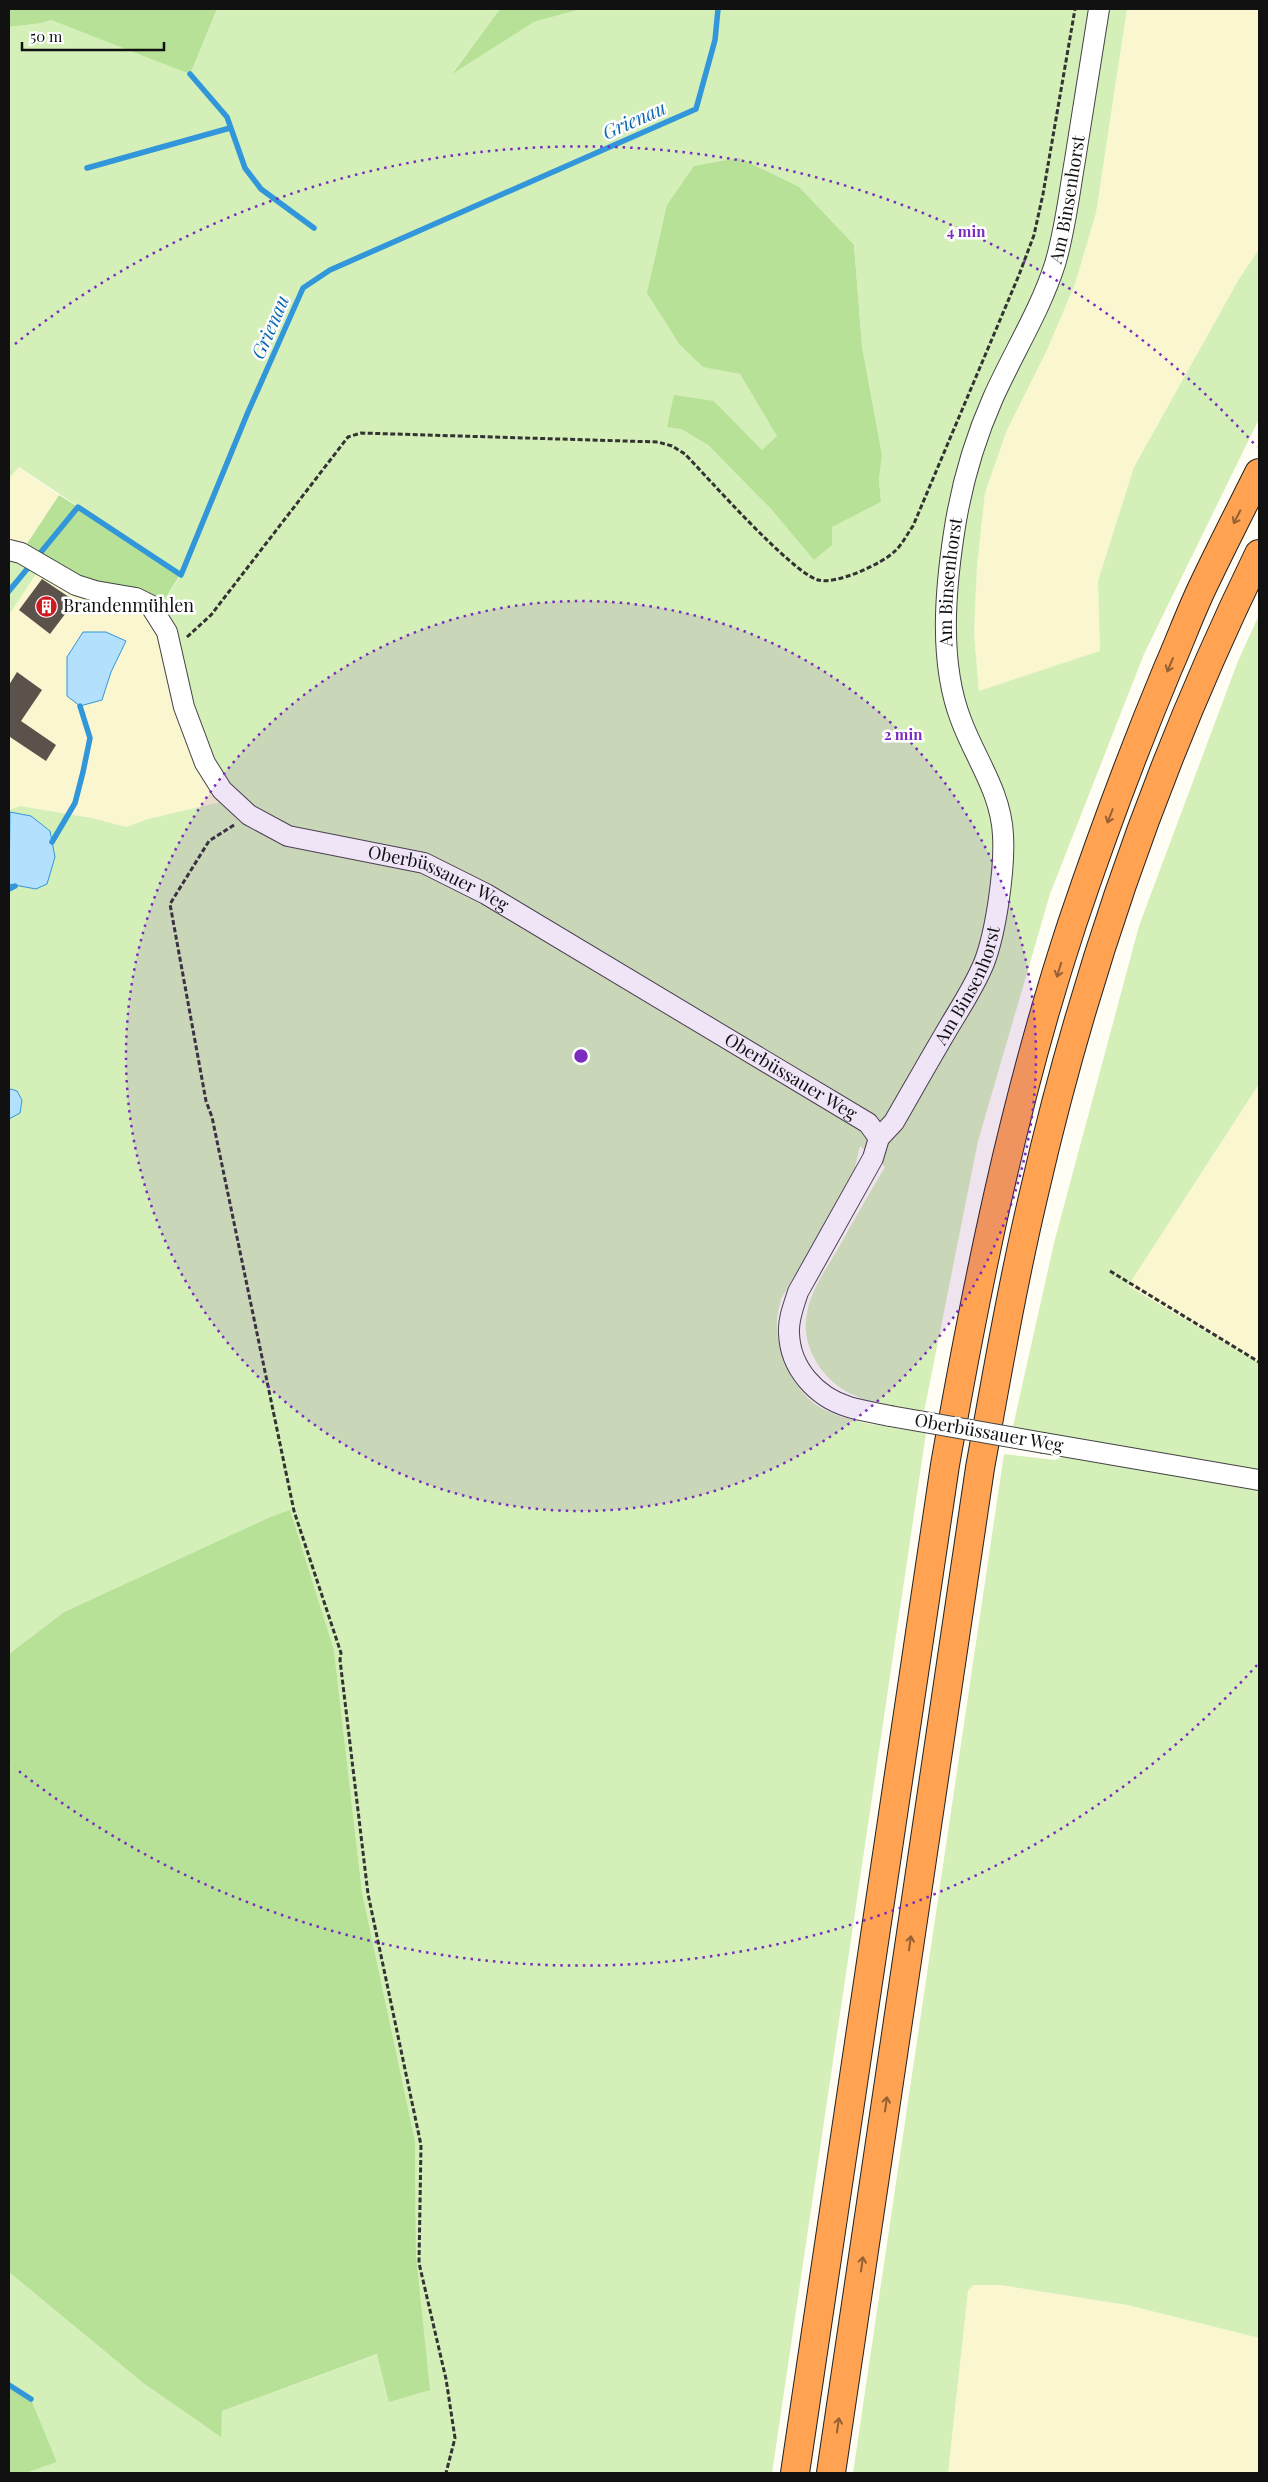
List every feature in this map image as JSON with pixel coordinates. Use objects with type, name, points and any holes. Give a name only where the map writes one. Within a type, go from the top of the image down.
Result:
[{"type":"highway","points":[[795,2473],[945,1465],[970,1324],[1001,1180],[1040,1031],[1072,926],[1106,828],[1150,711],[1202,588],[1259,473]]},
{"type":"highway","points":[[831,2473],[980,1468],[1004,1331],[1035,1188],[1071,1051],[1105,938],[1139,840],[1182,726],[1259,554]]},
{"type":"street","name":"Am Binsenhorst","points":[[879,1138],[894,1122],[973,985],[985,961],[992,934],[1003,835],[997,801],[953,697],[948,630],[948,592],[954,533],[964,481],[978,434],[994,395],[1038,309],[1055,264],[1067,209],[1099,9]]},
{"type":"street","name":"Oberbüssauer Weg","points":[[15,552],[76,585],[95,591],[136,598],[150,605],[167,632],[184,707],[205,763],[222,790],[250,815],[288,836],[424,864],[486,894],[868,1123],[879,1138],[873,1158],[798,1292],[792,1311],[789,1333],[793,1354],[799,1368],[810,1383],[823,1395],[848,1407],[890,1416],[1259,1480]]},
{"type":"path","points":[[171,652],[212,615],[348,437],[361,434],[658,442],[672,446],[685,454],[785,557],[804,573],[818,580],[835,581],[850,576],[895,552],[913,526],[1016,284],[1034,235],[1075,9]]},
{"type":"path","points":[[250,815],[209,841],[170,904],[206,1101],[212,1117],[294,1511],[342,1653],[340,1660],[368,1894],[421,2144],[419,2263],[446,2379],[455,2438],[446,2473]]},
{"type":"path","points":[[1110,1271],[1259,1362]]},
{"type":"shaded area","points":[[1127,9],[1259,9],[1259,249],[1239,279],[1134,467],[1098,581],[1100,652],[979,691],[974,633],[977,566],[985,493],[1007,430],[1047,350],[1075,284],[1096,213]]},
{"type":"shaded area","points":[[18,467],[59,495],[21,553],[9,550],[9,478]]},
{"type":"shaded area","points":[[38,571],[150,605],[226,801],[148,819],[126,827],[92,818],[20,806],[9,810],[9,615]]},
{"type":"shaded area","points":[[1259,1084],[1259,1363],[1128,1286]]},
{"type":"shaded area","points":[[973,2285],[1000,2285],[1127,2305],[1259,2338],[1259,2473],[948,2473],[968,2291]]},
{"type":"green space","points":[[9,9],[217,9],[190,74],[51,20],[9,27]]},
{"type":"green space","points":[[217,9],[500,9],[453,72],[534,22],[581,9],[1127,9],[1096,213],[1075,284],[1047,350],[1007,430],[985,493],[977,566],[974,633],[979,691],[1100,651],[1098,581],[1134,467],[1239,279],[1259,249],[1259,419],[1144,654],[1050,894],[978,1141],[924,1412],[868,1401],[840,1388],[822,1371],[810,1349],[807,1338],[807,1313],[815,1288],[885,1167],[860,1146],[854,1171],[781,1299],[777,1316],[777,1333],[783,1357],[794,1380],[809,1399],[829,1412],[842,1417],[870,1424],[926,1433],[772,2473],[26,2473],[57,2462],[31,2399],[9,2385],[9,2272],[143,2383],[220,2436],[222,2411],[378,2354],[416,2256],[415,2141],[362,1892],[334,1650],[290,1511],[270,1517],[64,1612],[9,1654],[9,810],[20,806],[92,818],[126,827],[148,819],[225,801],[156,613],[181,575],[19,467],[9,478],[9,27],[51,20],[190,73]],"holes":[[[854,245],[862,346],[882,455],[879,480],[881,502],[831,527],[814,559],[771,509],[708,445],[681,429],[714,401],[763,451],[778,436],[740,374],[703,366],[680,345]]]},
{"type":"green space","points":[[500,9],[581,9],[534,22],[452,74]]},
{"type":"green space","points":[[739,158],[799,187],[854,245],[862,346],[882,455],[879,480],[881,502],[832,527],[832,545],[814,560],[771,509],[708,445],[681,429],[667,427],[674,395],[714,401],[762,450],[777,436],[740,374],[703,367],[680,345],[647,293],[667,205],[694,166]]},
{"type":"green space","points":[[59,495],[182,572],[156,613],[21,553]]},
{"type":"green space","points":[[9,550],[38,571],[9,615]]},
{"type":"green space","points":[[1259,615],[1259,1084],[1128,1286],[1259,1363],[1259,1472],[1012,1431],[1054,1243],[1139,926],[1238,661]]},
{"type":"green space","points":[[1004,1454],[1055,1460],[1062,1457],[1259,1489],[1259,2338],[1127,2305],[1000,2285],[973,2285],[968,2291],[948,2473],[853,2473]]},
{"type":"green space","points":[[290,1510],[334,1650],[362,1892],[415,2141],[416,2256],[430,2390],[389,2402],[377,2354],[222,2411],[221,2437],[143,2383],[9,2272],[9,1654],[64,1612],[270,1517]]},
{"type":"green space","points":[[9,2385],[31,2399],[57,2462],[26,2473],[9,2473]]},
{"type":"water","points":[[83,632],[106,632],[126,641],[111,672],[102,700],[80,706],[67,696],[67,657]]},
{"type":"water","points":[[10,812],[31,816],[50,831],[55,857],[47,884],[36,889],[9,884]]},
{"type":"water","points":[[9,1090],[17,1091],[22,1100],[20,1113],[9,1119]]},
{"type":"building","name":"Brandenmühlen","points":[[42,579],[75,601],[50,634],[19,610]]},
{"type":"building","points":[[17,672],[42,690],[21,721],[56,745],[46,761],[9,738],[9,685]]},
{"type":"waterway","name":"Grienau","points":[[9,591],[78,507],[181,575],[248,412],[303,288],[330,270],[696,109],[715,40],[718,9]]},
{"type":"waterway","points":[[190,74],[227,117],[245,168],[261,189],[314,228]]},
{"type":"waterway","points":[[87,168],[230,128]]},
{"type":"waterway","points":[[52,842],[75,803],[83,772],[90,738],[80,706]]},
{"type":"waterway","name":"Grienau","points":[[9,889],[15,886]]},
{"type":"waterway","points":[[9,2385],[31,2399]]},
{"type":"place","name":"Brandenmühlen","points":[[47,606]]}]
